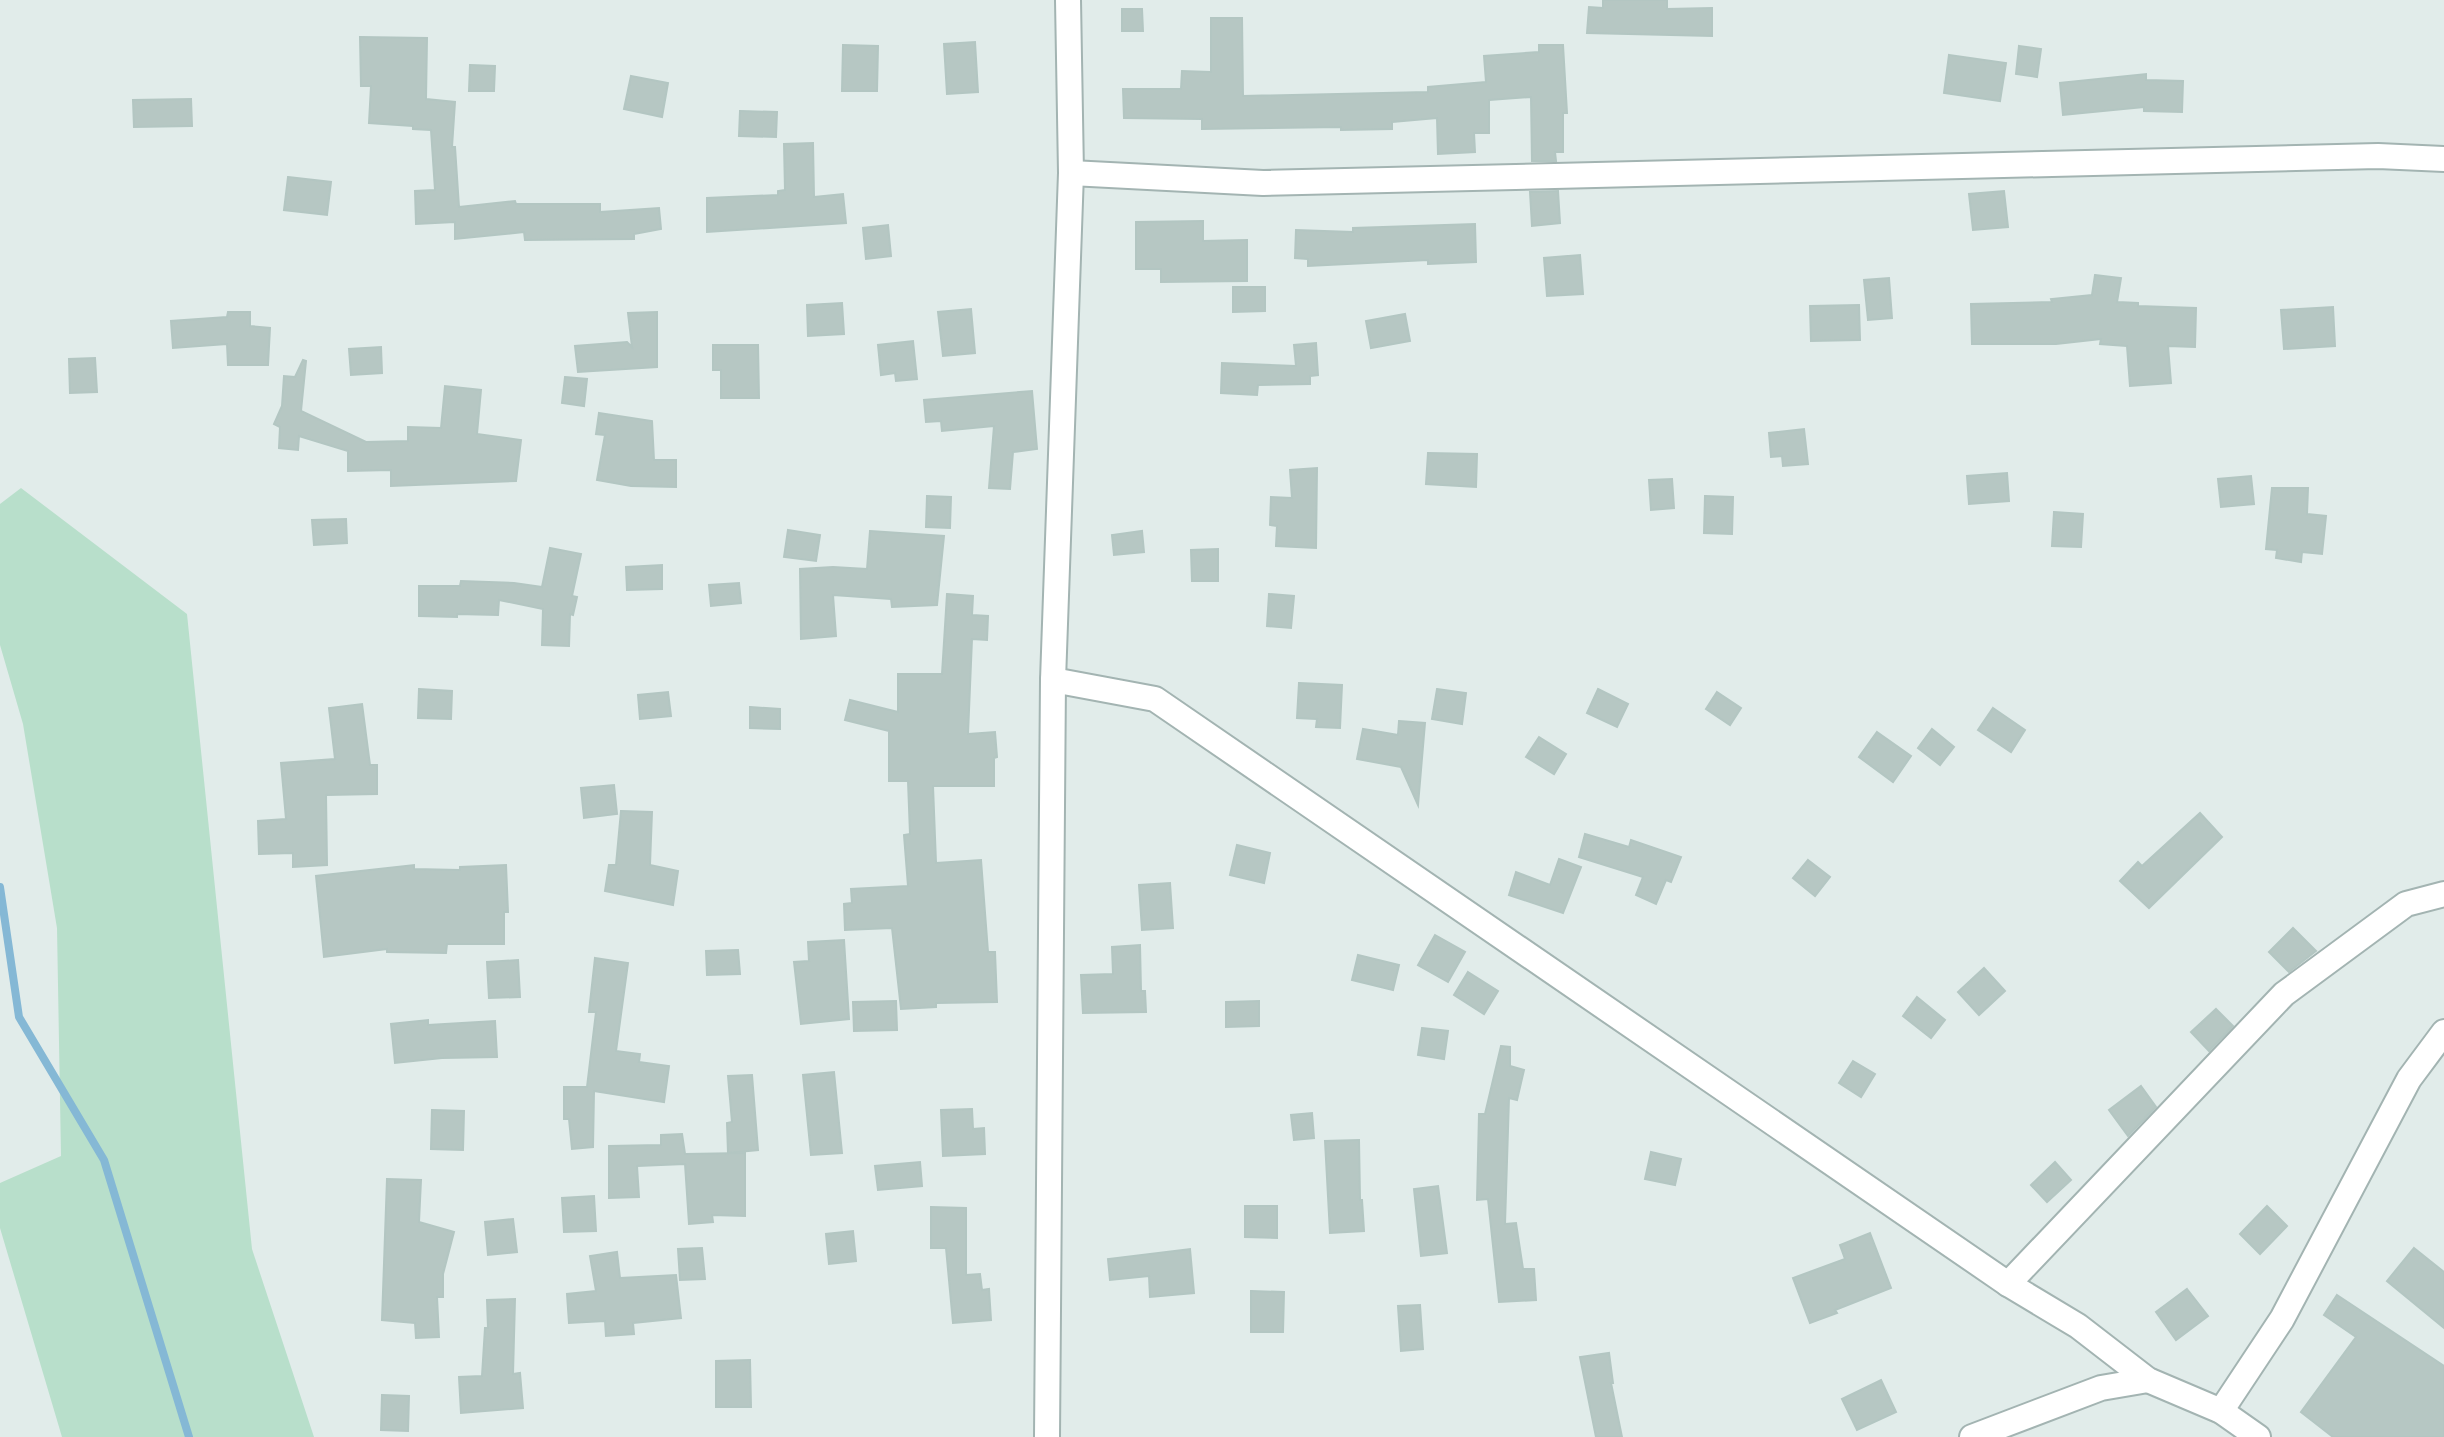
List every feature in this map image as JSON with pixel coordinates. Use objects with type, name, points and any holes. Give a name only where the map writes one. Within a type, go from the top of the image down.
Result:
[{"type":"street","points":[[1047,1437],[1053,680],[1071,173],[1068,0]]},
{"type":"street","points":[[1071,173],[1263,183],[2378,156],[2444,159]]},
{"type":"street","points":[[1053,680],[1155,699],[2008,1284],[2078,1326],[2148,1380],[2221,1411],[2258,1437]]},
{"type":"street","points":[[2008,1284],[2284,994],[2406,904],[2444,894]]},
{"type":"street","points":[[2221,1411],[2282,1319],[2409,1079],[2444,1032]]},
{"type":"street","points":[[1972,1437],[2101,1388],[2148,1380]]},
{"type":"green space","points":[[21,488],[187,614],[252,1249],[314,1437],[62,1437],[0,1228],[0,1183],[61,1156],[57,928],[23,724],[0,645],[0,504]]},
{"type":"building","points":[[1603,0],[1667,0],[1667,9],[1712,8],[1712,36],[1587,33],[1589,7],[1603,8]]},
{"type":"building","points":[[1122,9],[1142,9],[1143,31],[1122,31]]},
{"type":"building","points":[[1211,18],[1242,18],[1243,96],[1428,92],[1428,87],[1486,82],[1484,56],[1539,52],[1539,45],[1563,45],[1567,113],[1563,113],[1563,152],[1555,152],[1556,161],[1532,161],[1531,97],[1489,100],[1489,133],[1474,133],[1475,152],[1438,154],[1437,118],[1392,122],[1392,129],[1341,130],[1341,127],[1202,129],[1202,119],[1124,118],[1123,89],[1181,89],[1182,71],[1211,72]]},
{"type":"building","points":[[360,37],[427,38],[426,99],[455,102],[452,147],[455,147],[459,207],[515,201],[516,204],[600,204],[600,212],[659,208],[661,229],[634,234],[634,239],[525,240],[524,232],[455,239],[455,222],[416,224],[415,191],[435,190],[431,130],[369,123],[371,86],[361,86]]},
{"type":"building","points":[[975,42],[978,92],[947,94],[944,44]]},
{"type":"building","points":[[843,45],[878,46],[877,91],[842,91]]},
{"type":"building","points":[[2019,46],[2041,49],[2037,77],[2016,74]]},
{"type":"building","points":[[1949,55],[2006,63],[2000,101],[1944,93]]},
{"type":"building","points":[[470,65],[495,66],[494,91],[469,91]]},
{"type":"building","points":[[2146,74],[2146,80],[2183,81],[2182,112],[2144,111],[2144,107],[2063,115],[2060,83]]},
{"type":"building","points":[[631,76],[668,83],[662,117],[624,109]]},
{"type":"building","points":[[191,99],[192,126],[134,127],[133,100]]},
{"type":"building","points":[[740,111],[777,112],[776,137],[739,136]]},
{"type":"building","points":[[813,143],[814,197],[843,194],[846,223],[707,232],[707,198],[778,195],[778,191],[785,190],[784,144]]},
{"type":"building","points":[[288,177],[331,182],[327,215],[284,210]]},
{"type":"building","points":[[1558,191],[1560,223],[1532,226],[1530,192]]},
{"type":"building","points":[[2004,191],[2008,227],[1973,230],[1969,194]]},
{"type":"building","points":[[1203,221],[1203,241],[1247,240],[1247,281],[1161,282],[1161,269],[1136,269],[1136,222]]},
{"type":"building","points":[[1475,224],[1476,262],[1428,264],[1428,260],[1308,266],[1308,259],[1295,258],[1296,230],[1353,232],[1353,228]]},
{"type":"building","points":[[888,225],[891,256],[866,259],[863,228]]},
{"type":"building","points":[[1580,255],[1583,294],[1547,296],[1544,258]]},
{"type":"building","points":[[2095,275],[2121,278],[2117,302],[2196,308],[2195,347],[2168,346],[2171,383],[2130,386],[2127,346],[2100,344],[2101,339],[2056,344],[1972,344],[1971,304],[2052,302],[2051,299],[2092,295]]},
{"type":"building","points":[[1889,278],[1892,318],[1868,320],[1864,280]]},
{"type":"building","points":[[1233,287],[1265,287],[1265,311],[1233,312]]},
{"type":"building","points":[[842,303],[844,334],[808,336],[807,305]]},
{"type":"building","points":[[1859,305],[1860,340],[1811,341],[1810,306]]},
{"type":"building","points":[[2333,307],[2335,346],[2284,349],[2281,310]]},
{"type":"building","points":[[971,309],[975,353],[943,356],[938,312]]},
{"type":"building","points":[[228,312],[250,312],[250,326],[270,328],[268,365],[228,365],[227,344],[173,348],[171,321],[227,317]]},
{"type":"building","points":[[657,312],[657,367],[578,372],[575,346],[627,342],[632,347],[628,313]]},
{"type":"building","points":[[1405,314],[1410,341],[1371,348],[1366,321]]},
{"type":"building","points":[[913,341],[917,379],[896,381],[895,373],[881,375],[878,345]]},
{"type":"building","points":[[1316,343],[1318,375],[1310,376],[1310,384],[1258,385],[1257,395],[1221,393],[1222,363],[1296,366],[1294,345]]},
{"type":"building","points":[[713,345],[758,345],[759,398],[721,398],[721,370],[713,370]]},
{"type":"building","points":[[381,347],[382,373],[351,375],[349,349]]},
{"type":"building","points":[[95,358],[97,392],[70,393],[69,359]]},
{"type":"building","points":[[303,360],[306,361],[301,411],[366,442],[408,441],[408,427],[441,428],[445,386],[481,390],[477,434],[521,440],[516,481],[391,486],[391,470],[348,471],[348,451],[299,436],[298,450],[279,448],[280,427],[274,424],[282,406],[284,376],[295,377]]},
{"type":"building","points":[[565,377],[587,379],[584,406],[562,403]]},
{"type":"building","points":[[1032,391],[1037,449],[1013,452],[1010,489],[989,488],[994,426],[942,431],[941,421],[926,422],[924,400]]},
{"type":"building","points":[[599,413],[652,421],[654,460],[676,460],[676,487],[631,486],[597,480],[605,435],[596,434]]},
{"type":"building","points":[[1804,429],[1808,464],[1783,466],[1782,456],[1771,457],[1769,433]]},
{"type":"building","points":[[1428,453],[1477,454],[1476,487],[1426,484]]},
{"type":"building","points":[[1317,468],[1316,548],[1276,546],[1277,526],[1270,525],[1271,497],[1292,498],[1290,470]]},
{"type":"building","points":[[2007,473],[2009,501],[1969,504],[1967,476]]},
{"type":"building","points":[[2251,476],[2254,504],[2221,507],[2218,479]]},
{"type":"building","points":[[1672,479],[1674,508],[1651,510],[1649,480]]},
{"type":"building","points":[[2272,488],[2308,488],[2307,514],[2326,516],[2322,554],[2302,552],[2301,562],[2276,558],[2277,550],[2266,549]]},
{"type":"building","points":[[927,496],[951,497],[950,528],[926,527]]},
{"type":"building","points":[[1705,496],[1733,497],[1732,534],[1704,533]]},
{"type":"building","points":[[2054,512],[2083,514],[2081,547],[2052,546]]},
{"type":"building","points":[[346,519],[347,543],[314,545],[312,520]]},
{"type":"building","points":[[788,530],[820,535],[816,561],[784,557]]},
{"type":"building","points":[[870,531],[944,536],[937,605],[892,607],[891,599],[833,595],[836,636],[801,639],[800,569],[867,569]]},
{"type":"building","points":[[1142,531],[1144,552],[1114,555],[1112,535]]},
{"type":"building","points":[[550,548],[581,554],[572,596],[577,597],[573,615],[570,614],[569,646],[542,645],[543,609],[499,600],[498,615],[419,616],[419,586],[460,586],[461,581],[542,587]]},
{"type":"building","points":[[1218,549],[1218,581],[1192,581],[1191,550]]},
{"type":"building","points":[[662,565],[662,589],[627,590],[626,567]]},
{"type":"building","points":[[739,583],[741,603],[711,606],[709,585]]},
{"type":"building","points":[[947,594],[973,596],[972,615],[988,616],[987,640],[972,639],[968,734],[995,732],[997,757],[994,758],[994,786],[933,786],[936,863],[981,860],[988,952],[995,952],[997,1002],[936,1003],[936,1007],[901,1009],[892,928],[845,930],[844,904],[852,903],[851,889],[908,886],[904,835],[910,834],[908,781],[889,781],[889,731],[845,720],[850,700],[898,712],[898,674],[942,674]]},
{"type":"building","points":[[1269,594],[1294,596],[1291,628],[1267,626]]},
{"type":"building","points":[[1299,683],[1342,685],[1340,728],[1316,727],[1317,719],[1297,718]]},
{"type":"building","points":[[419,689],[452,691],[451,719],[418,718]]},
{"type":"building","points":[[1437,689],[1466,693],[1462,724],[1432,719]]},
{"type":"building","points":[[1598,689],[1628,704],[1617,727],[1587,713]]},
{"type":"building","points":[[668,692],[671,716],[640,719],[638,695]]},
{"type":"building","points":[[1717,692],[1741,708],[1730,725],[1706,709]]},
{"type":"building","points":[[362,704],[370,765],[377,765],[377,794],[326,795],[327,865],[293,867],[293,853],[259,854],[258,821],[286,819],[281,763],[335,759],[329,708]]},
{"type":"building","points":[[750,707],[780,709],[780,729],[750,728]]},
{"type":"building","points":[[1993,708],[2025,730],[2011,752],[1978,730]]},
{"type":"building","points":[[1399,721],[1425,723],[1418,805],[1401,767],[1357,759],[1363,729],[1398,735]]},
{"type":"building","points":[[1932,729],[1954,747],[1940,765],[1918,748]]},
{"type":"building","points":[[1877,732],[1911,756],[1893,782],[1859,757]]},
{"type":"building","points":[[1539,737],[1566,754],[1554,774],[1526,757]]},
{"type":"building","points":[[614,785],[617,814],[584,818],[581,788]]},
{"type":"building","points":[[621,811],[652,812],[650,865],[678,871],[673,905],[605,891],[609,865],[616,865]]},
{"type":"building","points":[[2200,813],[2222,837],[2149,908],[2120,881],[2138,862],[2142,866]]},
{"type":"building","points":[[1585,834],[1629,847],[1631,840],[1681,857],[1671,882],[1666,880],[1656,904],[1636,895],[1643,877],[1579,857]]},
{"type":"building","points":[[1237,845],[1270,853],[1264,883],[1230,875]]},
{"type":"building","points":[[1559,859],[1581,867],[1563,913],[1509,895],[1516,872],[1550,885]]},
{"type":"building","points":[[1808,860],[1830,877],[1815,896],[1793,878]]},
{"type":"building","points":[[414,865],[414,869],[460,870],[460,867],[506,865],[508,912],[504,912],[504,944],[447,944],[446,953],[387,952],[387,949],[324,957],[316,876]]},
{"type":"building","points":[[1170,883],[1173,928],[1142,930],[1139,885]]},
{"type":"building","points":[[2293,928],[2316,951],[2289,972],[2269,952]]},
{"type":"building","points":[[1435,935],[1465,952],[1448,982],[1418,965]]},
{"type":"building","points":[[844,940],[849,1019],[801,1024],[794,962],[809,961],[808,942]]},
{"type":"building","points":[[1140,945],[1141,991],[1145,991],[1146,1012],[1083,1013],[1081,975],[1113,974],[1112,947]]},
{"type":"building","points":[[738,950],[740,974],[707,975],[706,951]]},
{"type":"building","points":[[1358,955],[1399,965],[1393,990],[1352,980]]},
{"type":"building","points":[[595,958],[628,963],[616,1051],[640,1054],[639,1062],[669,1066],[664,1102],[594,1091],[593,1147],[572,1149],[569,1119],[564,1119],[564,1087],[587,1087],[596,1012],[589,1012]]},
{"type":"building","points":[[518,960],[520,997],[489,998],[487,962]]},
{"type":"building","points":[[1984,968],[2005,991],[1979,1015],[1958,992]]},
{"type":"building","points":[[1468,972],[1498,991],[1484,1014],[1454,995]]},
{"type":"building","points":[[1917,997],[1945,1020],[1931,1038],[1903,1016]]},
{"type":"building","points":[[896,1001],[897,1030],[854,1031],[853,1002]]},
{"type":"building","points":[[1259,1001],[1259,1026],[1226,1027],[1226,1002]]},
{"type":"building","points":[[2216,1009],[2233,1026],[2209,1051],[2191,1032]]},
{"type":"building","points":[[428,1020],[428,1025],[495,1021],[497,1057],[395,1063],[391,1024]]},
{"type":"building","points":[[1422,1028],[1448,1031],[1444,1059],[1418,1055]]},
{"type":"building","points":[[1501,1046],[1510,1047],[1510,1066],[1524,1070],[1517,1100],[1509,1098],[1505,1224],[1516,1223],[1523,1269],[1534,1269],[1536,1300],[1499,1302],[1488,1199],[1477,1200],[1479,1114],[1485,1114]]},
{"type":"building","points":[[1853,1061],[1875,1074],[1861,1097],[1839,1083]]},
{"type":"building","points":[[834,1072],[842,1153],[811,1155],[803,1075]]},
{"type":"building","points":[[752,1075],[758,1150],[728,1153],[727,1123],[732,1122],[728,1076]]},
{"type":"building","points":[[2141,1086],[2156,1107],[2128,1136],[2109,1110]]},
{"type":"building","points":[[972,1109],[973,1129],[984,1128],[985,1154],[943,1156],[941,1110]]},
{"type":"building","points":[[432,1110],[464,1111],[463,1150],[431,1149]]},
{"type":"building","points":[[1312,1113],[1314,1138],[1294,1140],[1291,1115]]},
{"type":"building","points":[[682,1134],[685,1154],[745,1153],[745,1216],[712,1215],[713,1222],[689,1224],[685,1164],[637,1166],[639,1197],[609,1198],[609,1146],[661,1145],[661,1135]]},
{"type":"building","points":[[1359,1140],[1364,1231],[1330,1233],[1325,1141]]},
{"type":"building","points":[[1651,1152],[1681,1159],[1675,1185],[1645,1179]]},
{"type":"building","points":[[920,1162],[922,1186],[878,1190],[875,1166]]},
{"type":"building","points":[[2055,1162],[2071,1180],[2047,1202],[2031,1185]]},
{"type":"building","points":[[387,1179],[421,1180],[419,1222],[454,1232],[443,1274],[443,1297],[437,1297],[439,1337],[416,1338],[415,1323],[382,1320]]},
{"type":"building","points":[[1438,1186],[1447,1253],[1421,1256],[1414,1189]]},
{"type":"building","points":[[594,1196],[596,1231],[564,1232],[562,1198]]},
{"type":"building","points":[[1245,1206],[1277,1206],[1277,1238],[1245,1237]]},
{"type":"building","points":[[2267,1206],[2287,1226],[2260,1254],[2240,1234]]},
{"type":"building","points":[[931,1207],[966,1208],[966,1275],[980,1274],[982,1290],[989,1289],[991,1320],[953,1323],[946,1248],[931,1248]]},
{"type":"building","points":[[513,1219],[517,1252],[488,1255],[485,1222]]},
{"type":"building","points":[[853,1231],[856,1261],[829,1264],[826,1234]]},
{"type":"building","points":[[1870,1233],[1891,1288],[1810,1323],[1793,1278],[1845,1259],[1840,1245]]},
{"type":"building","points":[[702,1248],[705,1279],[680,1280],[678,1249]]},
{"type":"building","points":[[2414,1248],[2444,1272],[2444,1328],[2387,1281]]},
{"type":"building","points":[[1190,1249],[1194,1293],[1150,1297],[1149,1276],[1110,1280],[1108,1259]]},
{"type":"building","points":[[617,1252],[620,1278],[676,1275],[681,1318],[633,1323],[634,1334],[606,1336],[605,1321],[569,1323],[567,1294],[596,1291],[590,1256]]},
{"type":"building","points":[[2187,1289],[2208,1316],[2176,1340],[2156,1312]]},
{"type":"building","points":[[1251,1291],[1284,1292],[1283,1332],[1251,1332]]},
{"type":"building","points":[[2337,1295],[2444,1366],[2444,1437],[2333,1437],[2301,1412],[2356,1337],[2324,1315]]},
{"type":"building","points":[[515,1299],[513,1374],[520,1373],[523,1408],[461,1413],[459,1377],[482,1376],[485,1328],[488,1328],[487,1300]]},
{"type":"building","points":[[1420,1305],[1423,1349],[1401,1351],[1398,1306]]},
{"type":"building","points":[[1609,1353],[1611,1383],[1622,1437],[1596,1437],[1580,1357]]},
{"type":"building","points":[[750,1360],[751,1407],[716,1407],[716,1361]]},
{"type":"building","points":[[1881,1380],[1896,1412],[1857,1430],[1842,1399]]},
{"type":"building","points":[[382,1395],[409,1396],[408,1431],[381,1430]]},
{"type":"waterway","points":[[0,887],[19,1017],[104,1160],[189,1437]]}]
